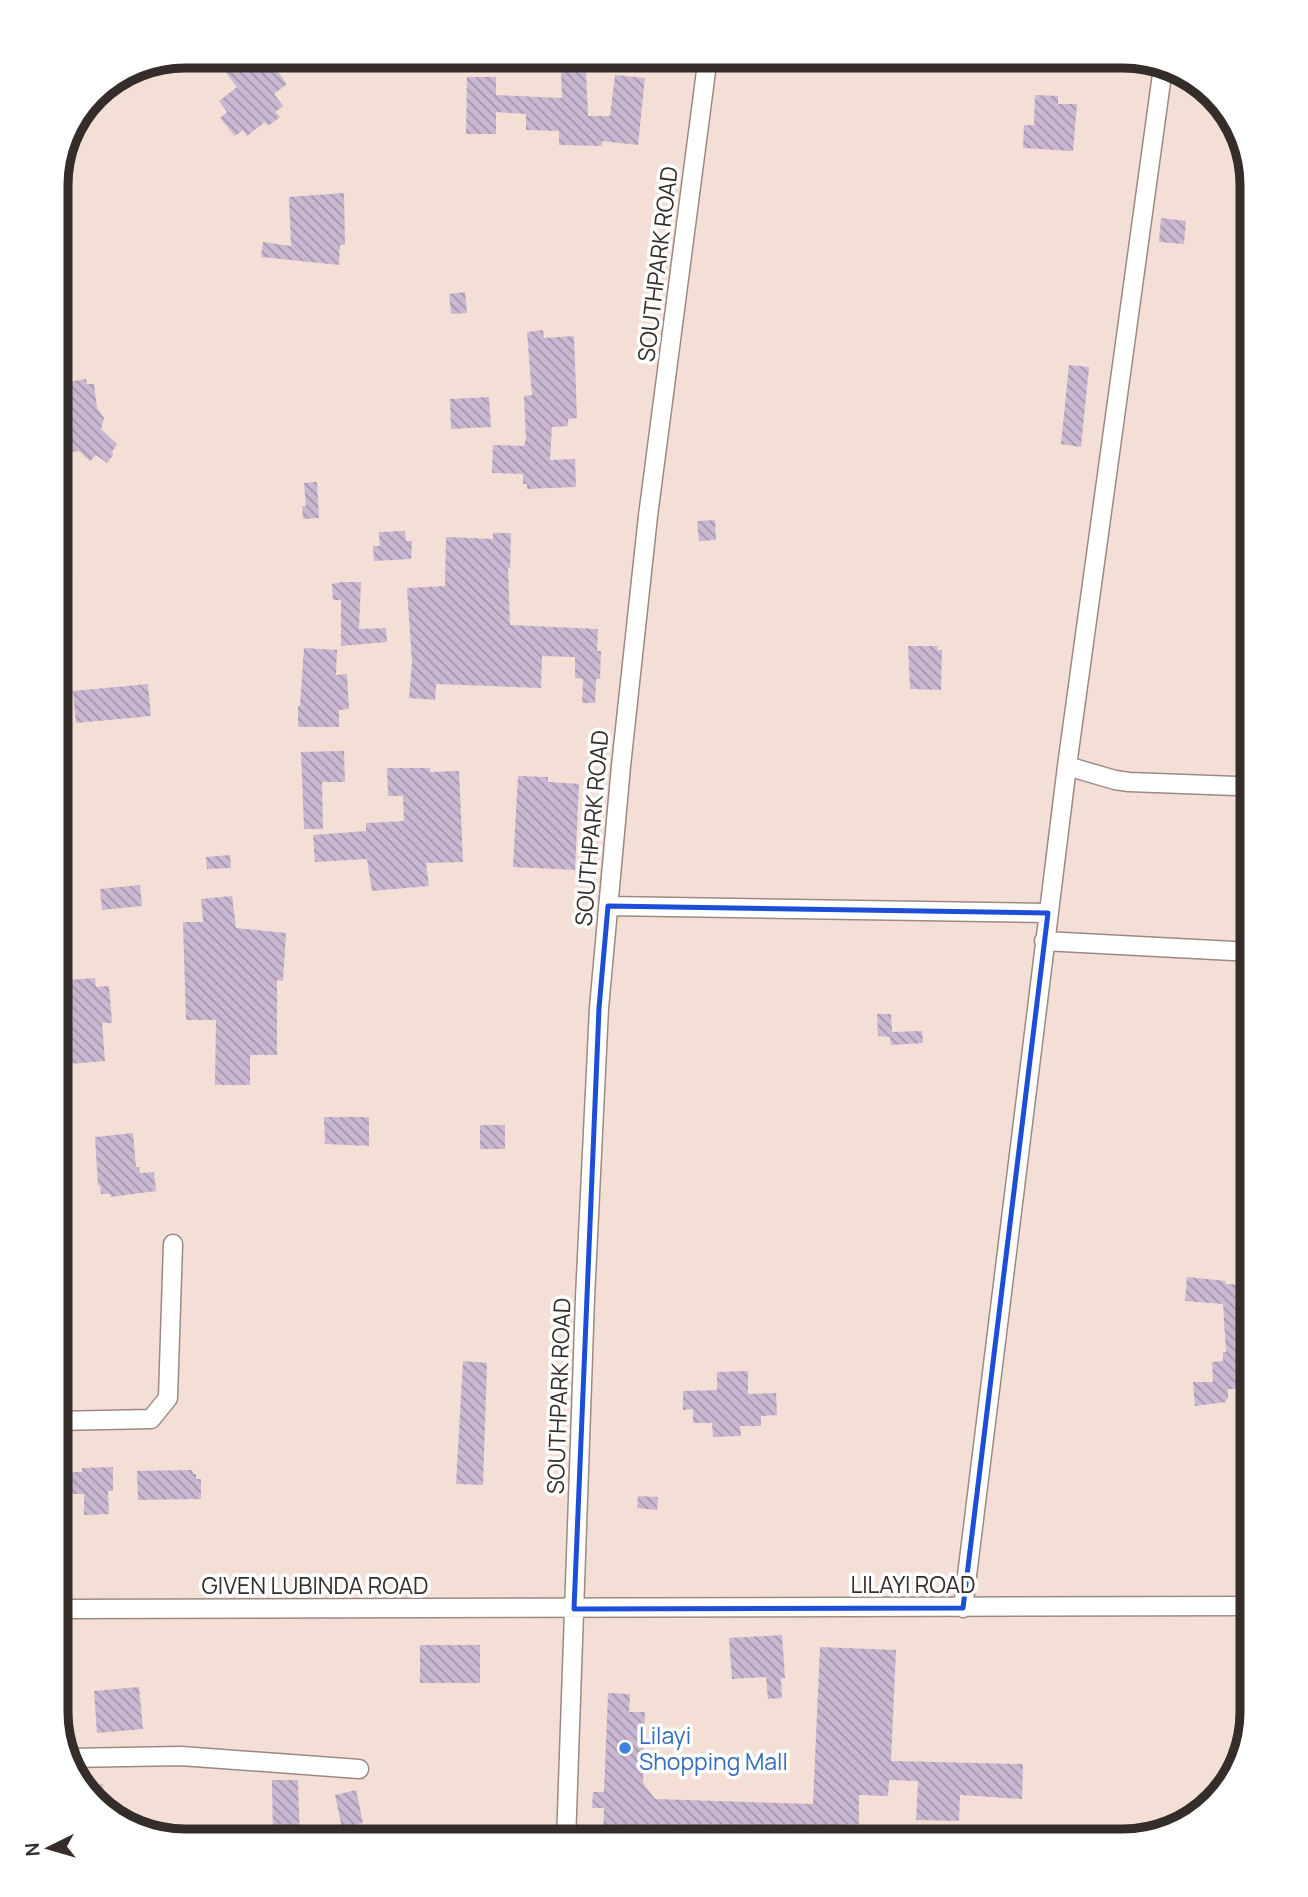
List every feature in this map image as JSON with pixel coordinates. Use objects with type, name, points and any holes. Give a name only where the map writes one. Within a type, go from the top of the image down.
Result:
[{"type":"street","name":"SOUTHPARK ROAD","points":[[566,1828],[599,1008],[648,516],[706,69]]},
{"type":"street","points":[[963,1608],[1044,941],[1162,75]]},
{"type":"street","points":[[1067,766],[1129,782],[1240,785]]},
{"type":"street","points":[[608,906],[1048,913]]},
{"type":"street","points":[[1044,941],[1240,951]]},
{"type":"street","points":[[68,1421],[151,1419],[168,1398],[173,1244]]},
{"type":"street","name":"LILAYI ROAD","points":[[574,1609],[1240,1606]]},
{"type":"street","name":"GIVEN LUBINDA ROAD","points":[[68,1609],[574,1609]]},
{"type":"street","points":[[78,1758],[181,1756],[359,1769]]},
{"type":"highlighted area","points":[[608,906],[1048,913],[963,1608],[574,1609],[599,1008]]},
{"type":"building","points":[[222,68],[275,68],[287,84],[274,94],[283,106],[275,112],[280,117],[268,126],[265,122],[247,136],[243,130],[235,136],[220,118],[227,112],[219,101],[237,87]]},
{"type":"building","points":[[586,71],[588,116],[610,116],[615,75],[645,78],[638,145],[602,141],[602,146],[559,145],[559,131],[526,130],[526,114],[496,112],[496,134],[466,134],[467,77],[496,77],[496,95],[562,98],[561,72]]},
{"type":"building","points":[[1035,95],[1058,96],[1058,104],[1077,104],[1073,151],[1023,148],[1024,125],[1034,125]]},
{"type":"building","points":[[344,193],[345,245],[340,245],[339,265],[261,257],[263,242],[291,246],[289,197]]},
{"type":"building","points":[[1161,218],[1186,221],[1184,244],[1159,242]]},
{"type":"building","points":[[465,292],[467,313],[451,314],[449,294]]},
{"type":"building","points":[[543,330],[544,338],[574,336],[577,418],[568,419],[568,426],[552,427],[550,460],[575,459],[576,487],[527,489],[527,484],[523,484],[523,474],[492,473],[493,445],[524,446],[524,396],[532,395],[527,332]]},
{"type":"building","points":[[1069,365],[1089,367],[1081,447],[1061,444]]},
{"type":"building","points":[[86,379],[87,384],[94,384],[97,408],[104,418],[101,429],[117,444],[107,463],[96,455],[90,461],[79,451],[74,452],[69,448],[69,382]]},
{"type":"building","points":[[489,397],[491,427],[451,429],[450,399]]},
{"type":"building","points":[[317,482],[319,518],[303,519],[302,506],[306,506],[304,483]]},
{"type":"building","points":[[715,520],[716,540],[699,541],[697,521]]},
{"type":"building","points":[[405,531],[406,541],[412,541],[411,559],[374,561],[373,546],[380,546],[379,532]]},
{"type":"building","points":[[493,533],[511,533],[508,568],[510,625],[598,629],[597,651],[601,651],[600,679],[596,679],[595,703],[582,703],[583,679],[575,678],[575,657],[542,656],[541,688],[436,684],[435,700],[409,698],[412,662],[407,588],[445,586],[446,537],[493,539]]},
{"type":"building","points":[[361,582],[359,629],[386,628],[387,642],[341,646],[341,600],[333,600],[332,584]]},
{"type":"building","points":[[908,646],[938,646],[937,650],[942,650],[941,690],[910,689]]},
{"type":"building","points":[[304,648],[337,650],[336,675],[347,674],[349,709],[339,710],[339,727],[298,727]]},
{"type":"building","points":[[148,684],[151,716],[76,723],[73,691]]},
{"type":"building","points":[[344,751],[345,782],[322,782],[323,829],[304,829],[301,752]]},
{"type":"building","points":[[387,768],[430,768],[430,772],[459,771],[463,862],[426,863],[429,886],[372,891],[367,859],[315,862],[313,835],[366,831],[366,823],[404,821],[403,796],[388,796]]},
{"type":"building","points":[[518,776],[548,777],[548,782],[579,784],[575,870],[513,867]]},
{"type":"building","points":[[230,855],[231,868],[207,869],[206,857]]},
{"type":"building","points":[[140,885],[142,906],[102,910],[100,889]]},
{"type":"building","points":[[232,896],[236,928],[286,933],[283,981],[277,980],[277,1055],[250,1055],[250,1085],[215,1085],[216,1020],[186,1020],[183,922],[203,922],[201,899]]},
{"type":"building","points":[[95,978],[96,987],[109,986],[112,1023],[102,1023],[105,1061],[70,1064],[68,980]]},
{"type":"building","points":[[877,1014],[891,1014],[892,1032],[922,1031],[923,1043],[891,1045],[890,1037],[878,1036]]},
{"type":"building","points":[[324,1117],[369,1117],[369,1146],[325,1144]]},
{"type":"building","points":[[480,1125],[505,1125],[505,1149],[480,1149]]},
{"type":"building","points":[[133,1133],[136,1167],[139,1167],[140,1173],[154,1172],[156,1191],[111,1197],[110,1194],[101,1194],[95,1137]]},
{"type":"building","points":[[1187,1277],[1240,1285],[1240,1383],[1238,1389],[1228,1389],[1226,1402],[1195,1406],[1193,1382],[1213,1382],[1212,1362],[1223,1361],[1223,1352],[1226,1352],[1223,1304],[1185,1301]]},
{"type":"building","points":[[463,1361],[487,1363],[483,1485],[456,1484]]},
{"type":"building","points":[[748,1371],[748,1394],[776,1393],[777,1415],[761,1416],[761,1426],[740,1426],[741,1436],[713,1437],[712,1423],[693,1423],[693,1409],[683,1410],[683,1391],[717,1390],[717,1372]]},
{"type":"building","points":[[113,1467],[113,1491],[108,1491],[109,1514],[84,1515],[84,1494],[72,1494],[71,1472],[82,1472],[82,1468]]},
{"type":"building","points":[[192,1470],[196,1479],[201,1479],[201,1499],[138,1500],[137,1471]]},
{"type":"building","points":[[638,1496],[658,1497],[657,1510],[637,1508]]},
{"type":"building","points":[[782,1635],[785,1678],[781,1678],[782,1698],[768,1699],[766,1677],[732,1679],[729,1638]]},
{"type":"building","points":[[420,1645],[480,1645],[480,1683],[420,1683]]},
{"type":"building","points":[[820,1647],[896,1650],[891,1761],[1023,1764],[1022,1799],[960,1795],[959,1821],[916,1820],[918,1781],[889,1780],[888,1796],[859,1795],[859,1824],[839,1825],[839,1829],[794,1825],[794,1829],[603,1828],[604,1808],[592,1808],[593,1792],[604,1792],[608,1693],[630,1694],[629,1712],[645,1712],[643,1783],[655,1799],[813,1804]]},
{"type":"building","points":[[139,1687],[143,1729],[97,1733],[94,1691]]},
{"type":"building","points":[[272,1780],[298,1780],[300,1828],[273,1828]]},
{"type":"building","points":[[94,1784],[103,1784],[103,1795],[97,1789]]},
{"type":"building","points":[[356,1790],[363,1823],[342,1828],[335,1795]]},
{"type":"building","points":[[1075,1825],[1149,1826],[1123,1829],[1075,1829]]},
{"type":"place","name":"Lilayi Shopping Mall","points":[[625,1748]]}]
